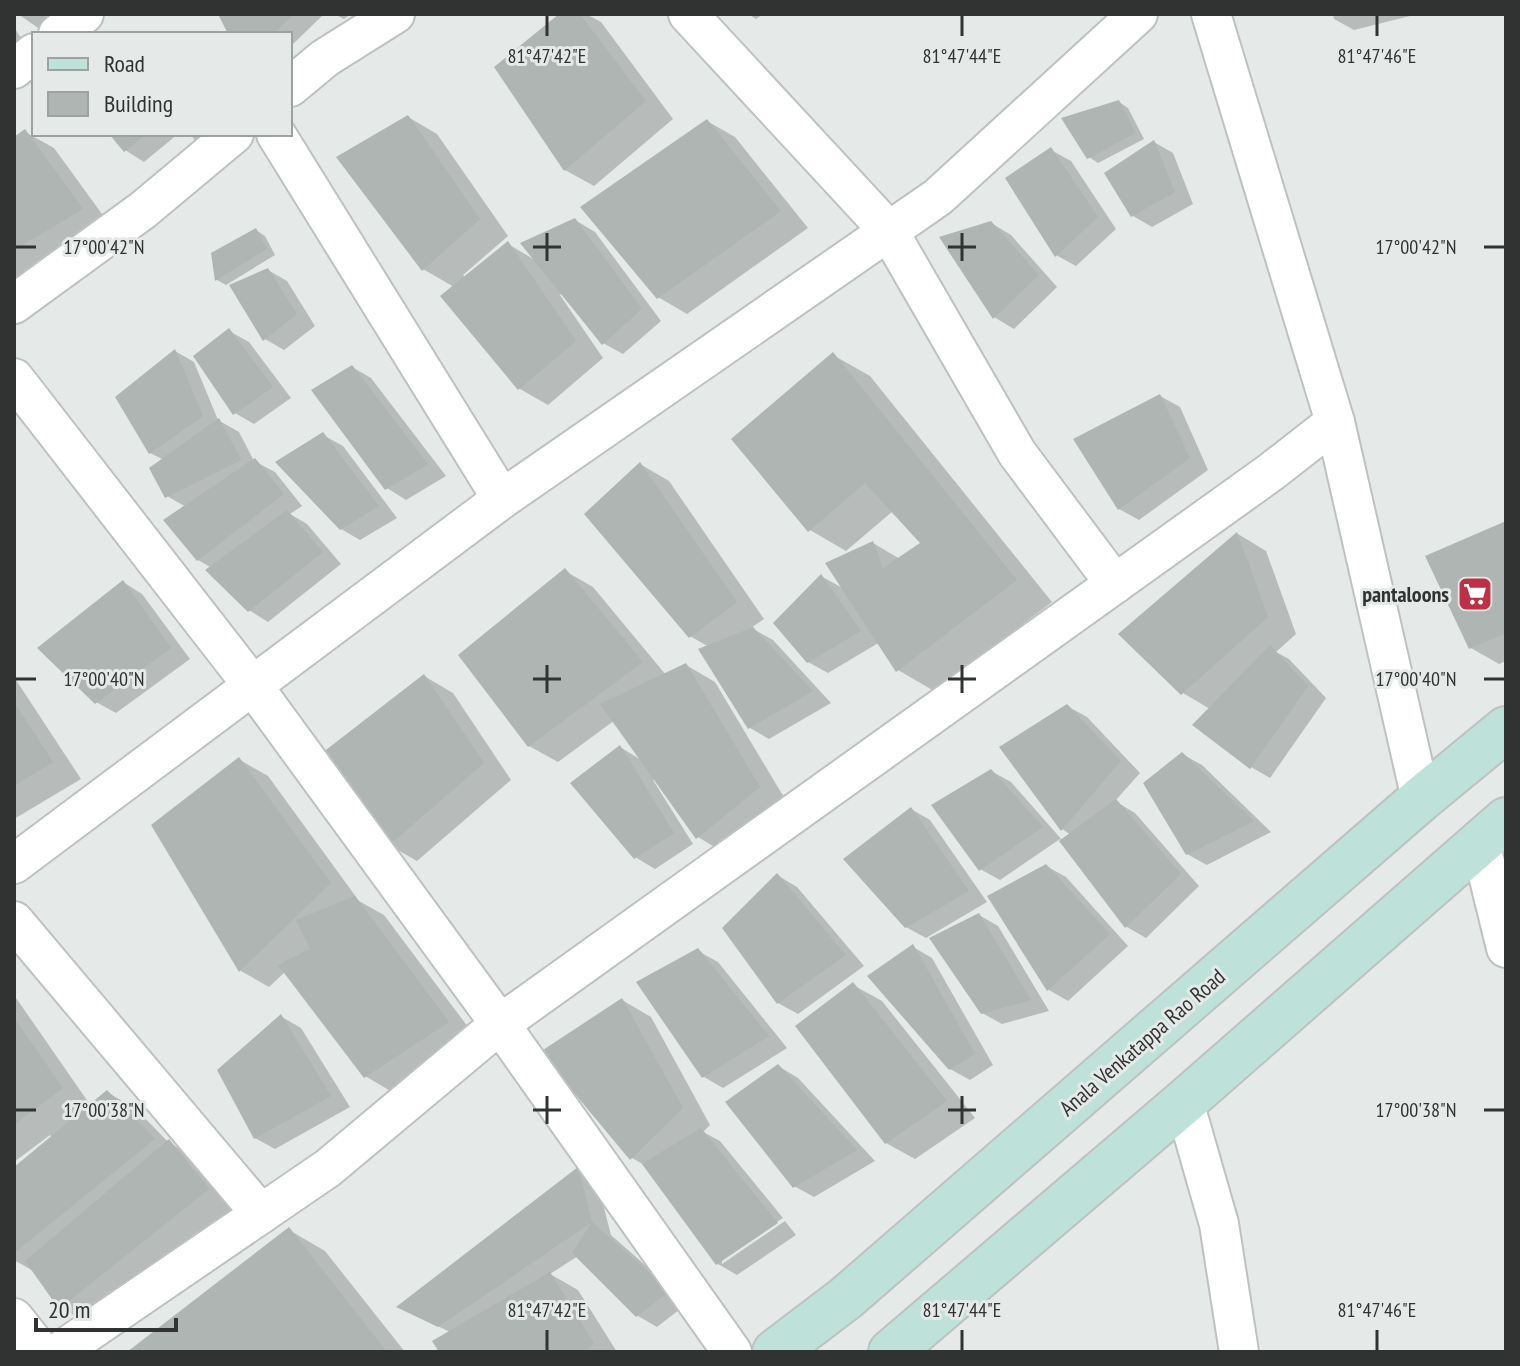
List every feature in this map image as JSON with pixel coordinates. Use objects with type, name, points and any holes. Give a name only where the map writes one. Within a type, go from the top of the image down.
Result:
[{"type":"main road","name":"Anala Venkatappa Rao Road","points":[[775,1352],[846,1298],[1421,799],[1506,729]]},
{"type":"main road","points":[[891,1352],[1184,1102],[1493,831]]},
{"type":"street","points":[[61,32],[84,14]]},
{"type":"street","points":[[292,85],[325,58],[395,14]]},
{"type":"street","points":[[688,14],[888,230],[1017,453],[1115,584]]},
{"type":"street","points":[[14,864],[502,499],[938,197],[1138,14]]},
{"type":"street","points":[[1211,14],[1335,422],[1421,799]]},
{"type":"street","points":[[14,69],[32,55]]},
{"type":"street","points":[[14,304],[143,210],[232,136]]},
{"type":"street","points":[[277,136],[502,499]]},
{"type":"street","points":[[14,378],[253,686],[500,1024],[732,1352]]},
{"type":"street","points":[[59,1352],[328,1168],[500,1024],[1271,472],[1335,422]]},
{"type":"street","points":[[1493,831],[1506,948]]},
{"type":"street","points":[[14,921],[261,1214]]},
{"type":"street","points":[[1184,1102],[1219,1224],[1239,1352]]},
{"type":"street","points":[[14,1318],[41,1352]]},
{"type":"building","points":[[218,14],[294,14],[275,32],[227,32]]},
{"type":"building","points":[[559,14],[580,14],[646,101],[564,171],[494,67]]},
{"type":"building","points":[[1119,100],[1136,133],[1087,159],[1061,118]]},
{"type":"building","points":[[408,115],[480,219],[422,271],[336,157]]},
{"type":"building","points":[[707,119],[781,211],[657,299],[580,207]]},
{"type":"building","points":[[25,129],[83,209],[14,250],[14,137]]},
{"type":"building","points":[[111,136],[144,136],[124,152]]},
{"type":"building","points":[[1154,140],[1175,192],[1131,217],[1104,173]]},
{"type":"building","points":[[1051,147],[1098,217],[1055,257],[1005,178]]},
{"type":"building","points":[[575,218],[642,309],[602,345],[520,243]]},
{"type":"building","points":[[991,221],[1039,275],[993,319],[939,237]]},
{"type":"building","points":[[256,228],[267,249],[215,281],[211,253]]},
{"type":"building","points":[[508,241],[576,341],[518,390],[440,296]]},
{"type":"building","points":[[268,268],[297,314],[263,341],[229,285]]},
{"type":"building","points":[[229,328],[273,387],[233,415],[193,356]]},
{"type":"building","points":[[175,349],[203,416],[149,454],[115,397]]},
{"type":"building","points":[[833,352],[1017,580],[896,672],[825,563],[873,541],[883,568],[920,543],[865,483],[808,532],[731,439]]},
{"type":"building","points":[[352,365],[428,464],[385,490],[311,390]]},
{"type":"building","points":[[1160,394],[1190,458],[1118,510],[1073,439]]},
{"type":"building","points":[[219,418],[241,460],[165,498],[149,468]]},
{"type":"building","points":[[323,432],[379,506],[340,530],[275,462]]},
{"type":"building","points":[[255,458],[284,494],[197,561],[163,520]]},
{"type":"building","points":[[640,462],[737,602],[689,638],[584,514]]},
{"type":"building","points":[[287,510],[323,552],[248,612],[205,570]]},
{"type":"building","name":"pantaloons","points":[[1506,521],[1506,633],[1469,649],[1425,556]]},
{"type":"building","points":[[1237,532],[1268,617],[1181,695],[1118,634]]},
{"type":"building","points":[[565,568],[643,662],[528,747],[458,655]]},
{"type":"building","points":[[821,574],[861,631],[807,663],[773,623]]},
{"type":"building","points":[[123,580],[171,648],[95,704],[37,648]]},
{"type":"building","points":[[753,627],[813,691],[748,729],[698,649]]},
{"type":"building","points":[[1270,645],[1308,686],[1250,769],[1192,725]]},
{"type":"building","points":[[686,663],[760,787],[696,839],[600,704]]},
{"type":"building","points":[[424,674],[484,763],[387,847],[322,753]]},
{"type":"building","points":[[14,702],[53,762],[14,786]]},
{"type":"building","points":[[1067,704],[1121,761],[1061,831],[999,747]]},
{"type":"building","points":[[620,745],[674,833],[634,859],[570,783]]},
{"type":"building","points":[[1182,752],[1254,821],[1186,855],[1143,783]]},
{"type":"building","points":[[239,757],[331,883],[239,972],[151,825]]},
{"type":"building","points":[[991,769],[1043,827],[979,871],[931,805]]},
{"type":"building","points":[[1116,799],[1181,874],[1125,928],[1059,841]]},
{"type":"building","points":[[911,807],[969,891],[905,928],[843,859]]},
{"type":"building","points":[[1046,864],[1110,934],[1047,991],[987,896]]},
{"type":"building","points":[[777,873],[846,955],[777,1004],[722,928]]},
{"type":"building","points":[[355,896],[449,1022],[364,1078],[278,965],[310,949],[296,920]]},
{"type":"building","points":[[979,913],[1031,1000],[981,1014],[929,938]]},
{"type":"building","points":[[913,944],[975,1054],[949,1070],[867,976]]},
{"type":"building","points":[[698,948],[769,1036],[702,1078],[636,982]]},
{"type":"building","points":[[853,982],[947,1101],[885,1144],[795,1026]]},
{"type":"building","points":[[622,998],[683,1108],[630,1160],[540,1052]]},
{"type":"building","points":[[281,1014],[331,1096],[254,1139],[217,1070]]},
{"type":"building","points":[[14,1018],[63,1088],[14,1125]]},
{"type":"building","points":[[778,1064],[857,1150],[793,1188],[725,1102]]},
{"type":"building","points":[[107,1090],[155,1139],[14,1253],[14,1167]]},
{"type":"building","points":[[701,1128],[778,1223],[716,1265],[642,1164]]},
{"type":"building","points":[[169,1139],[209,1189],[59,1309],[25,1261]]},
{"type":"building","points":[[578,1167],[592,1222],[438,1327],[396,1307]]},
{"type":"building","points":[[592,1222],[670,1291],[636,1317],[572,1253]]},
{"type":"building","points":[[289,1227],[387,1352],[127,1352]]},
{"type":"building","points":[[550,1272],[594,1343],[585,1352],[439,1352],[432,1341]]},
{"type":"place","name":"pantaloons","points":[[1475,594]]}]
